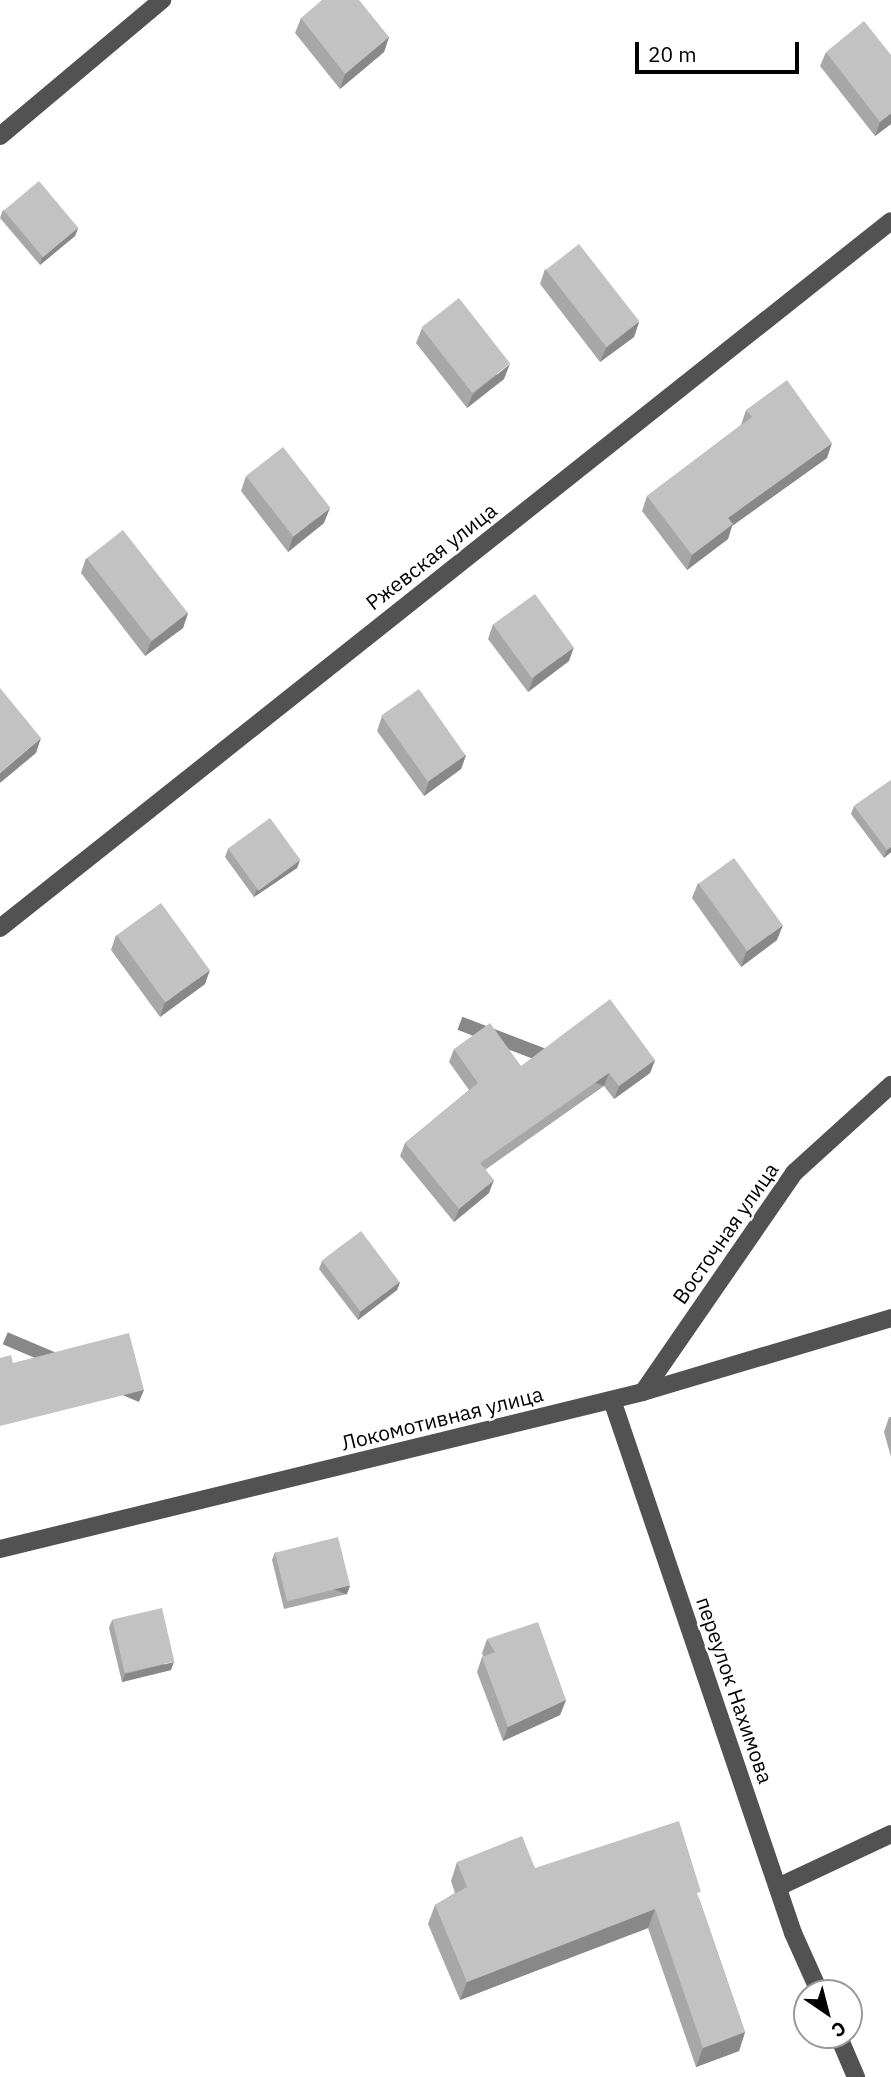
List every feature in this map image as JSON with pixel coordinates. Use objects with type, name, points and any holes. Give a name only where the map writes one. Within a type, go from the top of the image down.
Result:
[{"type":"street","points":[[0,136],[162,0]]},
{"type":"street","name":"Ржевская улица","points":[[0,928],[891,221]]},
{"type":"street","name":"Восточная улица","points":[[643,1392],[795,1172],[891,1085]]},
{"type":"street","name":"Локомотивная улица","points":[[0,1549],[643,1392],[891,1318]]},
{"type":"street","name":"переулок Нахимова","points":[[612,1400],[778,1887],[814,1979]]},
{"type":"street","points":[[778,1887],[891,1834]]},
{"type":"street","points":[[844,2049],[856,2077]]},
{"type":"building","points":[[322,0],[359,0],[389,37],[345,74],[301,18]]},
{"type":"building","points":[[864,21],[891,55],[891,113],[880,122],[826,52]]},
{"type":"building","points":[[39,181],[78,228],[43,257],[4,211]]},
{"type":"building","points":[[579,244],[639,321],[606,347],[546,270]]},
{"type":"building","points":[[459,298],[510,363],[472,393],[421,328]]},
{"type":"building","points":[[787,380],[832,443],[728,518],[733,524],[692,555],[647,496],[752,417],[746,410]]},
{"type":"building","points":[[283,447],[330,508],[293,537],[246,476]]},
{"type":"building","points":[[123,530],[188,613],[151,641],[87,558]]},
{"type":"building","points":[[535,594],[574,647],[532,678],[493,625]]},
{"type":"building","points":[[0,688],[41,738],[0,773]]},
{"type":"building","points":[[419,689],[465,755],[428,782],[381,715]]},
{"type":"building","points":[[891,780],[891,847],[887,850],[854,806]]},
{"type":"building","points":[[270,818],[301,860],[258,891],[228,849]]},
{"type":"building","points":[[734,858],[783,925],[747,951],[698,884]]},
{"type":"building","points":[[161,903],[210,970],[165,1002],[117,935]]},
{"type":"building","points":[[610,999],[655,1060],[619,1086],[609,1073],[480,1163],[494,1180],[459,1209],[405,1143],[478,1083],[454,1049],[490,1023],[521,1066]]},
{"type":"building","points":[[361,1231],[400,1282],[360,1312],[322,1260]]},
{"type":"building","points":[[129,1333],[144,1390],[0,1426],[0,1358],[11,1355],[13,1363]]},
{"type":"building","points":[[338,1537],[350,1586],[287,1601],[275,1553]]},
{"type":"building","points":[[162,1608],[174,1662],[125,1673],[112,1619]]},
{"type":"building","points":[[538,1622],[566,1700],[508,1727],[482,1657],[495,1652],[487,1639]]},
{"type":"building","points":[[679,1821],[701,1892],[697,1893],[745,2032],[703,2048],[655,1909],[467,1982],[435,1905],[467,1887],[457,1862],[522,1836],[535,1868]]}]
